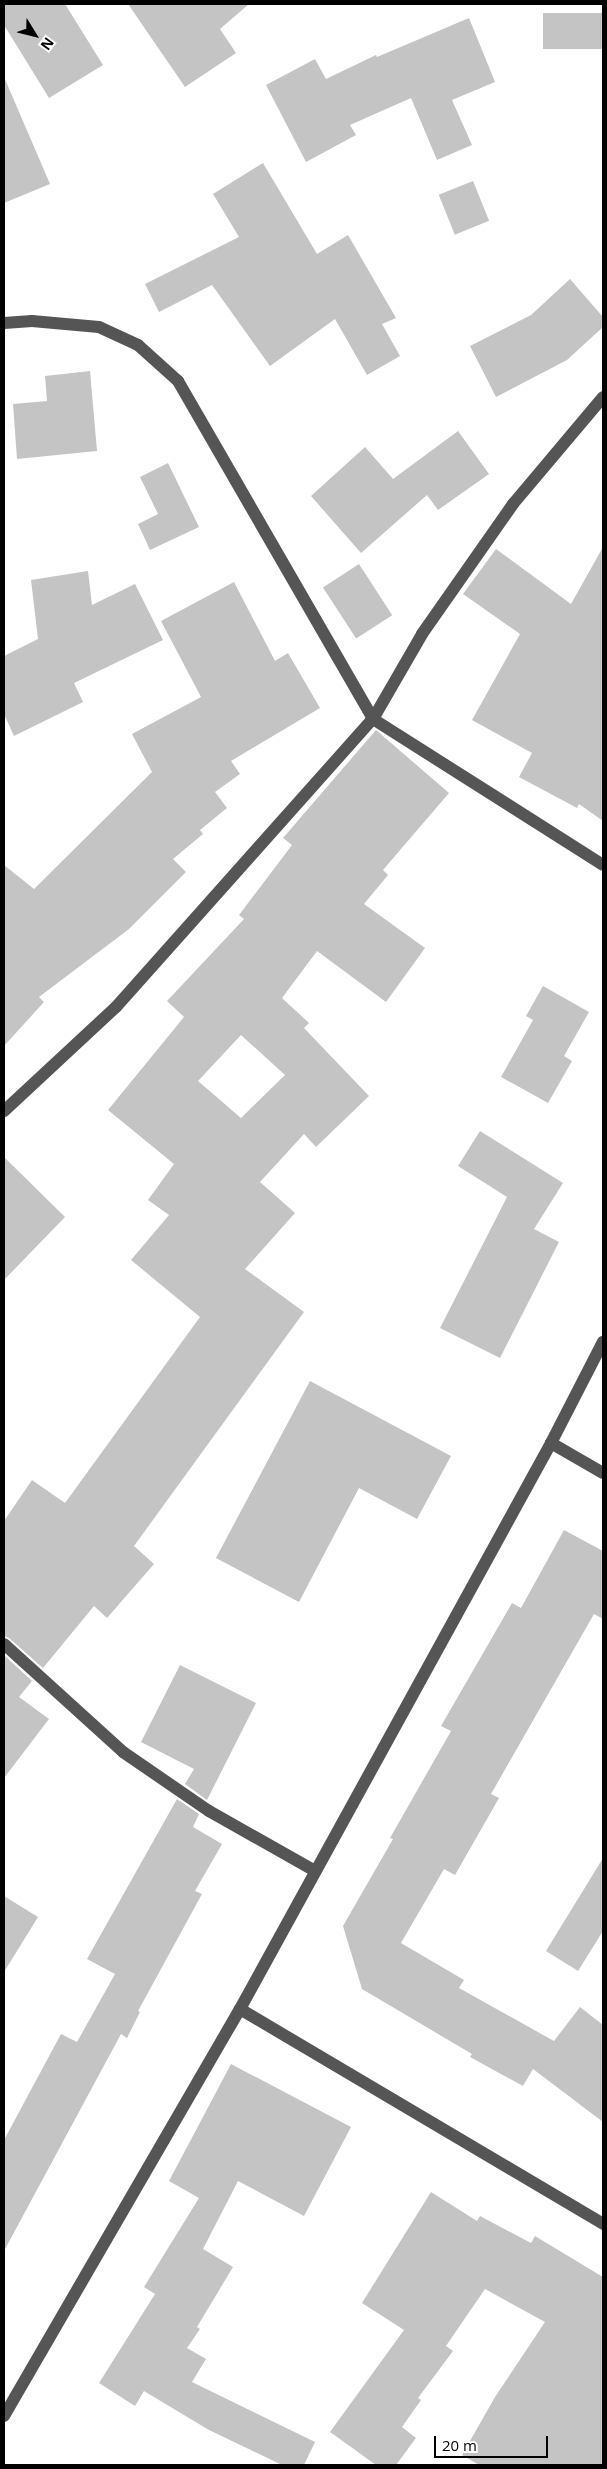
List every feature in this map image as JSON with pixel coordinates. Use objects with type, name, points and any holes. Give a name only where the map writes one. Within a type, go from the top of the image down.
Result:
[{"type":"street","points":[[4,323],[32,321],[99,327],[138,346],[178,381],[373,719],[603,865]]},
{"type":"street","points":[[4,1111],[116,1007],[373,719],[422,634],[513,504],[603,397]]},
{"type":"street","points":[[4,2416],[240,2009],[551,1443],[603,1342]]},
{"type":"street","points":[[551,1443],[603,1473]]},
{"type":"street","points":[[4,1644],[123,1752],[209,1811],[315,1871]]},
{"type":"street","points":[[240,2009],[603,2224]]},
{"type":"building","points":[[4,4],[65,4],[103,65],[49,98],[4,25]]},
{"type":"building","points":[[128,4],[249,4],[220,29],[236,53],[185,87]]},
{"type":"building","points":[[543,13],[603,13],[603,49],[543,49]]},
{"type":"building","points":[[469,18],[495,82],[452,100],[472,145],[437,160],[411,98],[350,125],[356,135],[306,162],[266,85],[315,59],[326,79],[376,55],[377,57]]},
{"type":"building","points":[[4,77],[50,184],[4,203]]},
{"type":"building","points":[[263,163],[317,254],[348,235],[396,318],[382,324],[400,356],[367,375],[335,319],[270,366],[212,285],[159,312],[145,284],[239,237],[213,194]]},
{"type":"building","points":[[473,181],[489,221],[455,235],[439,195]]},
{"type":"building","points":[[570,279],[603,317],[603,327],[567,360],[496,397],[470,346],[531,315]]},
{"type":"building","points":[[90,371],[97,451],[17,459],[13,404],[47,401],[45,376]]},
{"type":"building","points":[[458,431],[489,474],[438,510],[427,495],[361,553],[311,496],[365,447],[393,479]]},
{"type":"building","points":[[168,463],[199,527],[150,550],[138,524],[158,514],[140,477]]},
{"type":"building","points":[[603,547],[603,821],[579,804],[577,808],[519,777],[532,753],[472,720],[520,634],[463,594],[496,549],[571,604]]},
{"type":"building","points":[[359,564],[392,615],[356,639],[323,587]]},
{"type":"building","points":[[88,571],[92,605],[135,584],[163,640],[74,683],[83,702],[14,736],[4,714],[4,656],[38,639],[31,580]]},
{"type":"building","points":[[234,582],[275,661],[288,653],[320,708],[231,761],[240,774],[215,792],[227,808],[200,830],[203,834],[173,859],[186,872],[129,929],[39,997],[44,1002],[4,1046],[4,865],[34,889],[152,772],[132,734],[201,697],[161,621]]},
{"type":"building","points":[[376,730],[449,793],[383,870],[388,875],[364,904],[425,948],[386,1002],[317,951],[282,998],[309,1023],[304,1028],[369,1096],[316,1147],[304,1134],[260,1182],[295,1213],[245,1269],[304,1312],[134,1546],[154,1564],[107,1618],[94,1606],[43,1668],[9,1638],[4,1636],[4,1521],[32,1480],[65,1503],[200,1317],[131,1260],[169,1215],[148,1200],[174,1164],[108,1110],[184,1017],[167,1001],[244,919],[239,915],[292,845],[283,838]],"holes":[[[241,1035],[285,1075],[241,1118],[198,1081]]]},
{"type":"building","points":[[543,986],[589,1012],[564,1056],[572,1061],[548,1103],[501,1077],[533,1020],[526,1016]]},
{"type":"building","points":[[480,1131],[563,1183],[534,1229],[559,1242],[500,1358],[440,1328],[507,1197],[458,1166]]},
{"type":"building","points":[[4,1157],[65,1217],[4,1280]]},
{"type":"building","points":[[310,1381],[451,1456],[417,1519],[359,1488],[299,1602],[216,1558]]},
{"type":"building","points":[[564,1530],[603,1551],[603,1619],[594,1614],[491,1794],[499,1798],[455,1875],[444,1869],[401,1943],[464,1980],[459,1988],[554,2041],[580,2007],[603,2025],[603,2122],[533,2069],[523,2086],[470,2057],[472,2054],[362,1989],[343,1926],[393,1839],[390,1838],[451,1731],[441,1726],[512,1603],[521,1608]]},
{"type":"building","points":[[4,1655],[32,1681],[19,1697],[49,1719],[4,1778]]},
{"type":"building","points":[[180,1665],[256,1703],[207,1800],[185,1784],[194,1769],[141,1742]]},
{"type":"building","points":[[177,1799],[199,1814],[193,1827],[222,1844],[195,1891],[202,1894],[138,2011],[140,2012],[127,2038],[121,2034],[4,2251],[4,2140],[61,2034],[77,2042],[115,1974],[87,1959]]},
{"type":"building","points":[[603,1858],[603,1931],[578,1971],[546,1951]]},
{"type":"building","points":[[4,1896],[38,1917],[4,1972]]},
{"type":"building","points":[[231,2064],[351,2127],[304,2216],[238,2181],[203,2249],[233,2267],[197,2327],[200,2329],[187,2348],[206,2359],[192,2382],[315,2442],[304,2465],[282,2465],[209,2430],[144,2391],[135,2406],[99,2383],[155,2294],[144,2287],[199,2198],[169,2181]]},
{"type":"building","points":[[431,2192],[477,2221],[480,2216],[531,2243],[535,2236],[603,2277],[603,2465],[479,2465],[462,2455],[495,2397],[545,2322],[485,2289],[446,2346],[453,2351],[418,2398],[421,2400],[402,2427],[416,2438],[396,2465],[376,2465],[330,2432],[404,2330],[362,2303]]}]
